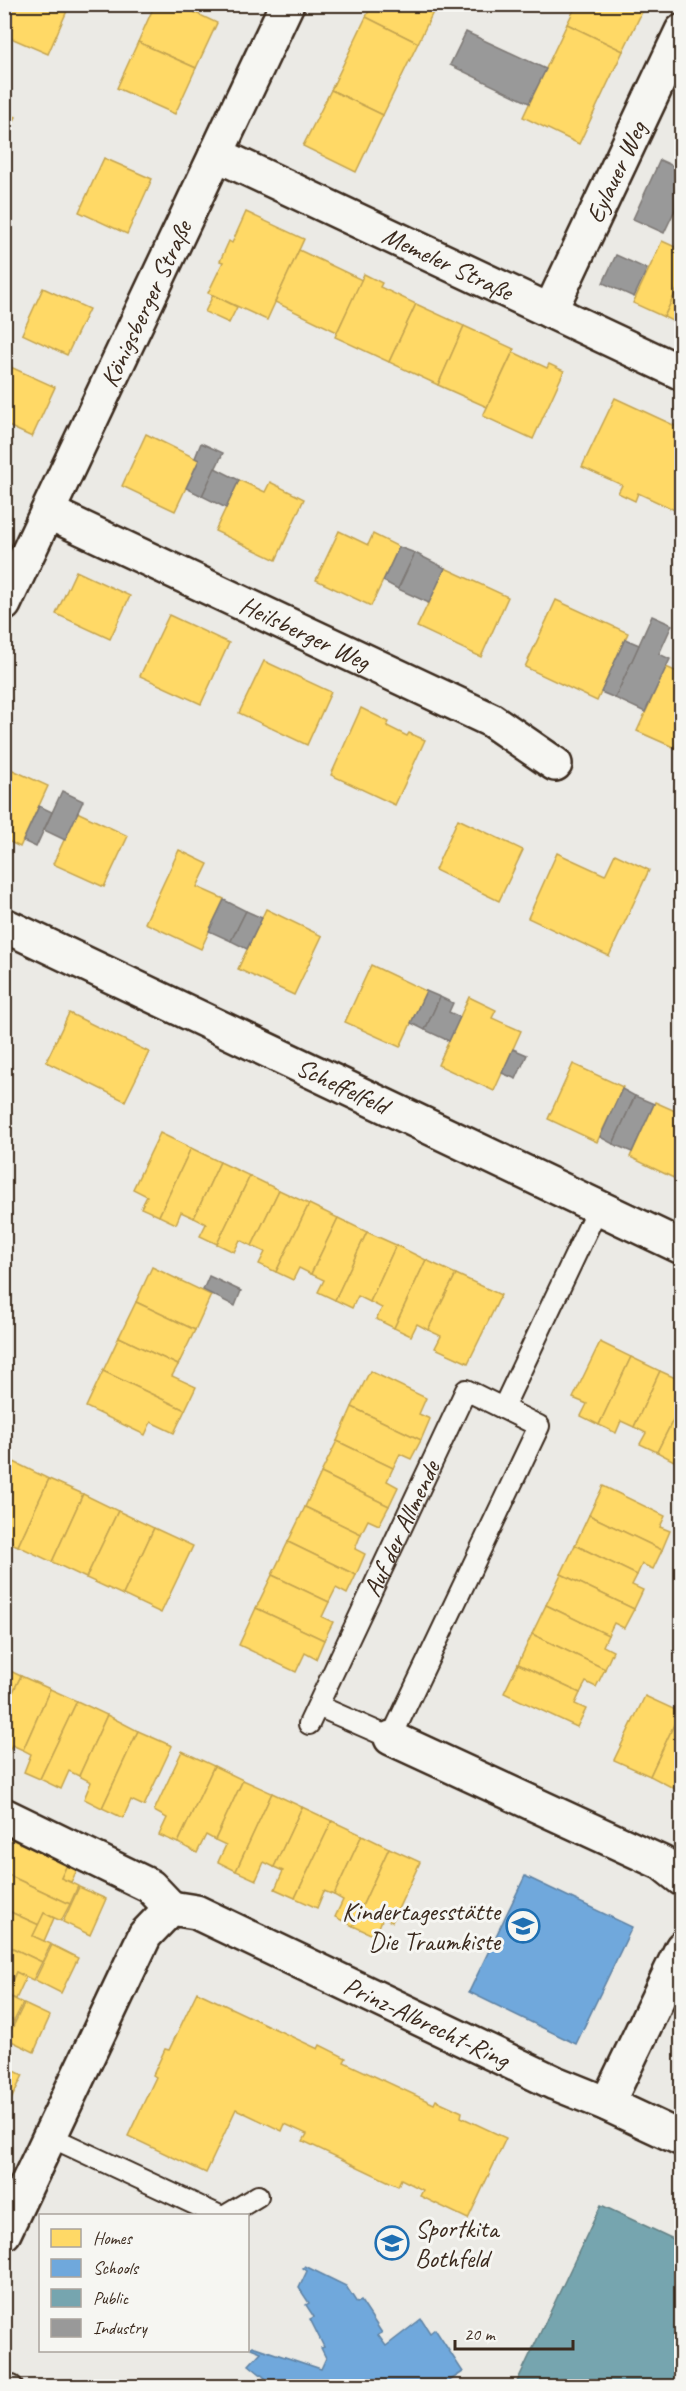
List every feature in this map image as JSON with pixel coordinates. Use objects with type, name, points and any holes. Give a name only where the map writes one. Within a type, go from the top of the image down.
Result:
[{"type":"street","name":"Königsberger Straße","points":[[4,604],[287,4]]},
{"type":"street","name":"Eylauer Weg","points":[[550,311],[681,31]]},
{"type":"street","name":"Memeler Straße","points":[[216,154],[681,373]]},
{"type":"street","name":"Heilsberger Weg","points":[[48,512],[491,720],[555,764]]},
{"type":"street","name":"Scheffelfeld","points":[[4,925],[681,1247]]},
{"type":"street","points":[[391,1738],[662,1863],[681,1880]]},
{"type":"street","points":[[4,1815],[150,1886],[171,1908],[145,1935],[4,2233]]},
{"type":"street","name":"Prinz-Albrecht-Ring","points":[[171,1908],[196,1912],[555,2083],[607,2104],[681,2139]]},
{"type":"street","points":[[607,2104],[681,1948]]},
{"type":"lane","points":[[503,1408],[598,1207]]},
{"type":"lane","name":"Auf der Allmende","points":[[309,1724],[466,1390],[539,1425],[391,1738]]},
{"type":"lane","points":[[318,1706],[391,1738]]},
{"type":"lane","points":[[51,2137],[216,2214]]},
{"type":"lane","points":[[228,2214],[258,2196]]},
{"type":"lane","points":[[4,2383],[12,2386]]},
{"type":"building: Homes","points":[[4,4],[70,4],[48,54],[4,35]]},
{"type":"building: Homes","points":[[155,4],[177,4],[217,23],[196,68],[138,42]]},
{"type":"building: Homes","points":[[372,4],[437,4],[418,43],[366,17]]},
{"type":"building: Homes","points":[[577,4],[632,4],[643,10],[623,51],[567,24]]},
{"type":"building: Homes","points":[[366,17],[418,43],[383,115],[331,90]]},
{"type":"building: Homes","points":[[567,24],[623,51],[579,144],[523,117]]},
{"type":"building: Homes","points":[[138,42],[196,68],[175,114],[117,88]]},
{"type":"building: Homes","points":[[331,90],[383,115],[356,172],[303,146]]},
{"type":"building: Homes","points":[[4,112],[16,117],[4,140]]},
{"type":"building: Homes","points":[[104,158],[152,179],[127,234],[79,212]]},
{"type":"building: Homes","points":[[246,212],[304,239],[267,320],[208,293],[223,262],[220,261],[229,241],[232,243]]},
{"type":"building: Homes","points":[[662,241],[682,250],[682,279],[664,317],[633,303]]},
{"type":"building: Homes","points":[[299,250],[362,280],[337,332],[275,302]]},
{"type":"building: Homes","points":[[364,274],[382,283],[380,287],[416,304],[389,362],[335,337]]},
{"type":"building: Homes","points":[[682,279],[682,326],[664,317]]},
{"type":"building: Homes","points":[[43,288],[89,309],[67,355],[22,334]]},
{"type":"building: Homes","points":[[213,295],[237,307],[229,323],[205,312]]},
{"type":"building: Homes","points":[[416,304],[464,326],[438,385],[389,362]]},
{"type":"building: Homes","points":[[464,326],[514,349],[487,407],[438,385]]},
{"type":"building: Homes","points":[[513,352],[547,368],[549,364],[564,371],[533,439],[483,416]]},
{"type":"building: Homes","points":[[4,364],[55,387],[32,437],[4,424]]},
{"type":"building: Homes","points":[[615,398],[682,429],[682,506],[679,512],[638,493],[635,501],[618,493],[622,485],[582,467]]},
{"type":"building: Homes","points":[[146,434],[199,460],[175,511],[122,486]]},
{"type":"building: Homes","points":[[239,480],[265,492],[270,482],[304,499],[276,560],[215,531]]},
{"type":"building: Homes","points":[[339,531],[368,545],[373,534],[399,547],[371,606],[316,580]]},
{"type":"building: Homes","points":[[445,568],[508,597],[481,657],[417,627]]},
{"type":"building: Homes","points":[[76,571],[130,596],[110,639],[56,614]]},
{"type":"building: Homes","points":[[556,600],[628,633],[597,701],[525,667]]},
{"type":"building: Homes","points":[[169,615],[229,643],[201,704],[140,676]]},
{"type":"building: Homes","points":[[264,661],[331,692],[307,745],[239,713]]},
{"type":"building: Homes","points":[[666,667],[682,674],[682,751],[637,731]]},
{"type":"building: Homes","points":[[361,708],[389,722],[387,726],[407,736],[409,733],[425,740],[395,805],[331,775]]},
{"type":"building: Homes","points":[[4,766],[48,786],[20,847],[4,839]]},
{"type":"building: Homes","points":[[77,812],[128,836],[104,887],[53,864]]},
{"type":"building: Homes","points":[[458,819],[523,850],[499,901],[435,870]]},
{"type":"building: Homes","points":[[179,850],[208,864],[197,887],[224,899],[201,949],[145,923]]},
{"type":"building: Homes","points":[[557,853],[605,875],[615,854],[649,870],[609,956],[528,918]]},
{"type":"building: Homes","points":[[266,909],[322,936],[294,995],[238,969]]},
{"type":"building: Homes","points":[[371,965],[426,991],[400,1047],[345,1022]]},
{"type":"building: Homes","points":[[469,997],[496,1010],[492,1018],[521,1031],[494,1091],[438,1065]]},
{"type":"building: Homes","points":[[69,1013],[149,1052],[125,1101],[46,1062]]},
{"type":"building: Homes","points":[[573,1064],[623,1087],[597,1142],[548,1119]]},
{"type":"building: Homes","points":[[655,1102],[682,1114],[682,1182],[630,1157]]},
{"type":"building: Homes","points":[[160,1133],[191,1148],[159,1216],[141,1208],[147,1196],[133,1189]]},
{"type":"building: Homes","points":[[191,1148],[220,1162],[194,1218],[181,1212],[176,1224],[159,1216]]},
{"type":"building: Homes","points":[[220,1162],[250,1176],[217,1244],[200,1236],[206,1224],[194,1218]]},
{"type":"building: Homes","points":[[250,1176],[279,1190],[252,1246],[240,1240],[234,1252],[217,1244]]},
{"type":"building: Homes","points":[[279,1190],[309,1204],[276,1272],[259,1264],[265,1252],[252,1246]]},
{"type":"building: Homes","points":[[309,1204],[338,1218],[311,1274],[299,1268],[293,1280],[276,1272]]},
{"type":"building: Homes","points":[[338,1218],[367,1232],[335,1300],[318,1292],[324,1280],[311,1274]]},
{"type":"building: Homes","points":[[367,1232],[396,1245],[370,1302],[358,1296],[352,1308],[335,1300]]},
{"type":"building: Homes","points":[[396,1245],[426,1260],[394,1328],[376,1319],[382,1308],[370,1302]]},
{"type":"building: Homes","points":[[426,1260],[456,1274],[428,1330],[417,1324],[411,1336],[394,1328]]},
{"type":"building: Homes","points":[[152,1267],[211,1295],[195,1330],[136,1302]]},
{"type":"building: Homes","points":[[456,1274],[501,1295],[468,1363],[435,1348],[441,1336],[428,1330]]},
{"type":"building: Homes","points":[[136,1302],[195,1330],[178,1365],[119,1337]]},
{"type":"building: Homes","points":[[119,1337],[178,1365],[172,1376],[196,1387],[185,1410],[103,1371]]},
{"type":"building: Homes","points":[[600,1342],[631,1357],[599,1425],[581,1416],[587,1404],[573,1398]]},
{"type":"building: Homes","points":[[631,1357],[660,1371],[634,1427],[621,1421],[616,1433],[599,1425]]},
{"type":"building: Homes","points":[[103,1371],[185,1410],[174,1433],[151,1422],[145,1435],[86,1407]]},
{"type":"building: Homes","points":[[370,1371],[426,1398],[419,1414],[430,1419],[421,1440],[352,1407]]},
{"type":"building: Homes","points":[[660,1371],[682,1381],[682,1402],[657,1452],[640,1444],[646,1433],[634,1427]]},
{"type":"building: Homes","points":[[682,1402],[682,1449],[674,1461],[657,1452]]},
{"type":"building: Homes","points":[[352,1407],[421,1440],[411,1459],[400,1454],[393,1468],[337,1441]]},
{"type":"building: Homes","points":[[337,1441],[393,1468],[387,1481],[398,1487],[389,1506],[321,1473]]},
{"type":"building: Homes","points":[[14,1462],[49,1479],[18,1546],[4,1540],[4,1482]]},
{"type":"building: Homes","points":[[321,1473],[389,1506],[379,1525],[368,1520],[361,1534],[305,1507]]},
{"type":"building: Homes","points":[[49,1479],[83,1494],[52,1562],[18,1546]]},
{"type":"building: Homes","points":[[603,1486],[665,1516],[660,1527],[670,1531],[662,1550],[589,1515]]},
{"type":"building: Homes","points":[[83,1494],[118,1511],[86,1578],[52,1562]]},
{"type":"building: Homes","points":[[305,1507],[361,1534],[355,1549],[365,1554],[356,1575],[288,1542]]},
{"type":"building: Homes","points":[[118,1511],[154,1528],[123,1595],[86,1578]]},
{"type":"building: Homes","points":[[589,1515],[662,1550],[653,1569],[642,1564],[637,1575],[575,1545]]},
{"type":"building: Homes","points":[[154,1528],[193,1546],[161,1613],[123,1595]]},
{"type":"building: Homes","points":[[288,1542],[356,1575],[347,1594],[336,1588],[329,1602],[272,1575]]},
{"type":"building: Homes","points":[[575,1545],[637,1575],[632,1585],[643,1590],[634,1609],[561,1574]]},
{"type":"building: Homes","points":[[561,1574],[634,1609],[624,1628],[614,1623],[608,1635],[546,1605]]},
{"type":"building: Homes","points":[[272,1575],[329,1602],[322,1617],[333,1622],[324,1640],[256,1608]]},
{"type":"building: Homes","points":[[546,1605],[608,1635],[603,1646],[613,1651],[605,1669],[532,1634]]},
{"type":"building: Homes","points":[[256,1608],[324,1640],[316,1659],[305,1653],[296,1672],[239,1645]]},
{"type":"building: Homes","points":[[532,1634],[605,1669],[596,1687],[586,1682],[580,1693],[518,1664]]},
{"type":"building: Homes","points":[[518,1664],[580,1693],[575,1704],[586,1709],[577,1727],[504,1693]]},
{"type":"building: Homes","points":[[4,1668],[21,1676],[4,1710]]},
{"type":"building: Homes","points":[[21,1676],[50,1689],[23,1750],[12,1745],[4,1762],[4,1710]]},
{"type":"building: Homes","points":[[50,1689],[77,1701],[40,1779],[24,1772],[31,1754],[23,1750]]},
{"type":"building: Homes","points":[[645,1696],[680,1712],[650,1776],[614,1760]]},
{"type":"building: Homes","points":[[77,1701],[107,1715],[79,1776],[69,1771],[61,1789],[40,1779]]},
{"type":"building: Homes","points":[[680,1712],[682,1785],[679,1791],[650,1776]]},
{"type":"building: Homes","points":[[107,1715],[138,1731],[102,1808],[84,1799],[91,1782],[79,1776]]},
{"type":"building: Homes","points":[[138,1731],[172,1746],[144,1806],[131,1800],[123,1818],[102,1808]]},
{"type":"building: Homes","points":[[182,1751],[214,1766],[178,1843],[159,1835],[167,1818],[154,1811]]},
{"type":"building: Homes","points":[[214,1766],[243,1780],[215,1840],[206,1835],[197,1853],[178,1843]]},
{"type":"building: Homes","points":[[243,1780],[272,1793],[236,1871],[218,1862],[226,1845],[215,1840]]},
{"type":"building: Homes","points":[[272,1793],[302,1807],[274,1867],[264,1862],[256,1880],[236,1871]]},
{"type":"building: Homes","points":[[302,1807],[332,1821],[295,1898],[275,1889],[283,1871],[274,1867]]},
{"type":"building: Homes","points":[[332,1821],[362,1835],[334,1895],[324,1891],[317,1908],[295,1898]]},
{"type":"building: Homes","points":[[362,1835],[389,1848],[353,1926],[335,1917],[343,1900],[334,1895]]},
{"type":"building: Homes","points":[[11,1839],[67,1865],[61,1878],[78,1886],[70,1904],[4,1873],[4,1853]]},
{"type":"building: Homes","points":[[389,1848],[420,1862],[392,1922],[383,1918],[375,1936],[353,1926]]},
{"type":"building: Homes","points":[[67,1865],[77,1870],[71,1882],[61,1878]]},
{"type":"building: Homes","points":[[4,1873],[70,1904],[61,1921],[44,1913],[39,1925],[4,1909]]},
{"type":"building: Homes","points":[[79,1887],[106,1899],[90,1935],[63,1922]]},
{"type":"building: Homes","points":[[4,1909],[39,1925],[33,1936],[51,1944],[42,1962],[4,1944]]},
{"type":"building: Homes","points":[[44,1913],[54,1918],[44,1941],[33,1936]]},
{"type":"building: Homes","points":[[4,1944],[42,1962],[33,1980],[16,1972],[11,1983],[4,1980]]},
{"type":"building: Homes","points":[[52,1945],[78,1958],[61,1993],[35,1980]]},
{"type":"building: Homes","points":[[16,1972],[26,1977],[16,1999],[6,1995]]},
{"type":"building: Homes","points":[[4,1980],[11,1983],[6,1995],[23,2003],[14,2021],[4,2016]]},
{"type":"building: Homes","points":[[197,1992],[318,2049],[320,2045],[346,2058],[344,2062],[434,2104],[436,2100],[462,2112],[461,2117],[506,2138],[468,2219],[420,2196],[423,2190],[401,2179],[398,2186],[303,2141],[307,2134],[285,2124],[282,2131],[236,2109],[206,2173],[128,2136],[156,2077],[153,2075],[165,2049],[169,2050]]},
{"type":"building: Homes","points":[[24,2004],[50,2016],[34,2052],[7,2039]]},
{"type":"building: Homes","points":[[4,2016],[14,2021],[6,2039],[4,2038]]},
{"type":"building: Homes","points":[[4,2066],[23,2075],[6,2110],[4,2109]]},
{"type":"building: Schools","points":[[525,1876],[632,1927],[576,2044],[469,1992]]},
{"type":"building: Schools","points":[[305,2266],[346,2286],[357,2303],[361,2301],[382,2333],[378,2335],[386,2346],[421,2319],[430,2333],[435,2329],[463,2372],[449,2381],[449,2386],[270,2386],[263,2381],[265,2378],[249,2365],[261,2352],[251,2348],[252,2346],[321,2369],[326,2358],[321,2348],[324,2347],[310,2319],[314,2317],[306,2305],[309,2303],[299,2288],[307,2271],[303,2268]]},
{"type":"building: Public","points":[[601,2205],[682,2243],[682,2386],[515,2386]]},
{"type":"building: Industry","points":[[466,32],[546,69],[529,103],[450,65]]},
{"type":"building: Industry","points":[[660,160],[682,170],[682,195],[664,233],[633,219]]},
{"type":"building: Industry","points":[[616,255],[647,269],[634,297],[603,283]]},
{"type":"building: Industry","points":[[201,443],[223,453],[202,496],[186,488],[199,460],[195,458]]},
{"type":"building: Industry","points":[[215,468],[239,480],[226,508],[202,496]]},
{"type":"building: Industry","points":[[399,547],[415,553],[398,589],[383,581]]},
{"type":"building: Industry","points":[[415,553],[445,568],[429,603],[398,589]]},
{"type":"building: Industry","points":[[652,616],[672,625],[659,654],[670,659],[645,712],[615,698]]},
{"type":"building: Industry","points":[[625,639],[639,645],[615,698],[601,692]]},
{"type":"building: Industry","points":[[62,791],[83,801],[65,840],[44,830]]},
{"type":"building: Industry","points":[[39,806],[52,812],[36,847],[23,841]]},
{"type":"building: Industry","points":[[224,900],[246,911],[231,941],[209,931]]},
{"type":"building: Industry","points":[[246,911],[262,918],[247,949],[231,941]]},
{"type":"building: Industry","points":[[426,991],[440,997],[425,1030],[411,1023]]},
{"type":"building: Industry","points":[[440,997],[453,1003],[449,1012],[460,1017],[449,1041],[425,1030]]},
{"type":"building: Industry","points":[[513,1049],[527,1055],[516,1079],[502,1073]]},
{"type":"building: Industry","points":[[622,1089],[635,1096],[613,1144],[600,1137]]},
{"type":"building: Industry","points":[[635,1096],[654,1104],[632,1152],[613,1144]]},
{"type":"building: Industry","points":[[209,1276],[241,1291],[235,1306],[203,1290]]},
{"type":"place","name":"Kindertagesstätte Die Traumkiste","points":[[523,1926]]},
{"type":"place","name":"Sportkita Bothfeld","points":[[392,2243]]}]
